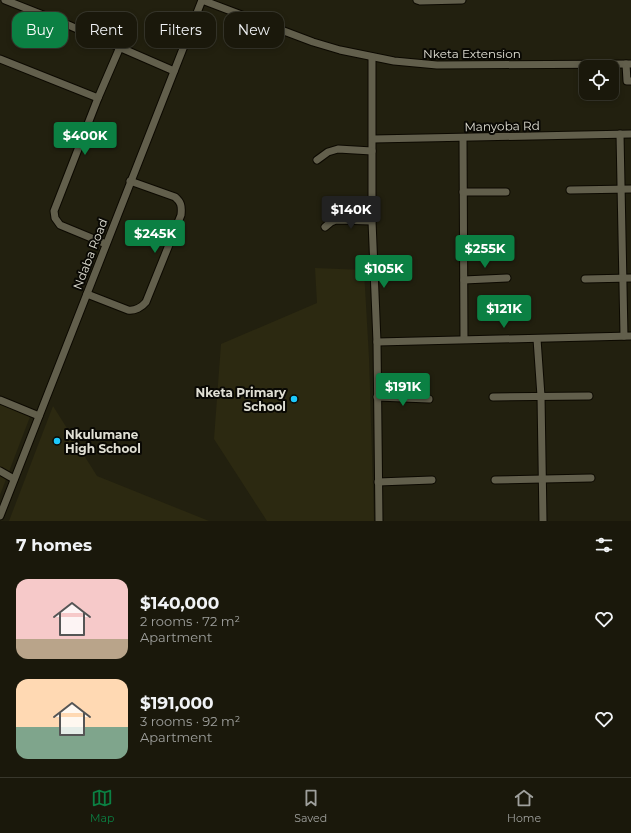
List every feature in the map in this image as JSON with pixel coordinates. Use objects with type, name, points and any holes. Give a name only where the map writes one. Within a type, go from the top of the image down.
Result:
[{"type":"street","points":[[5,0],[76,29]]},
{"type":"street","name":"Nketa Extension","points":[[202,0],[313,42],[394,61],[437,65],[629,64]]},
{"type":"street","name":"Ndaba Road","points":[[0,516],[202,0]]},
{"type":"street","points":[[417,0],[420,2],[462,0]]},
{"type":"street","points":[[106,244],[60,225],[56,221],[54,211],[98,98],[120,48]]},
{"type":"street","points":[[122,48],[174,70]]},
{"type":"street","points":[[372,57],[372,221],[379,521]]},
{"type":"street","points":[[0,59],[98,98]]},
{"type":"street","points":[[629,64],[627,81],[631,82]]},
{"type":"street","points":[[376,342],[628,336],[622,278],[620,134]]},
{"type":"street","name":"Manyoba Rd","points":[[373,139],[631,134]]},
{"type":"street","points":[[463,138],[464,339]]},
{"type":"street","points":[[317,160],[328,152],[338,149],[372,151]]},
{"type":"street","points":[[86,294],[128,310],[135,310],[144,305],[181,215],[182,205],[175,197],[130,181]]},
{"type":"street","points":[[570,190],[631,189]]},
{"type":"street","points":[[463,192],[506,192]]},
{"type":"street","points":[[325,227],[336,220],[372,221]]},
{"type":"street","points":[[464,280],[507,278]]},
{"type":"street","points":[[585,279],[631,278]]},
{"type":"street","points":[[537,339],[541,396],[543,521]]},
{"type":"street","points":[[492,397],[589,396]]},
{"type":"street","points":[[377,397],[429,399]]},
{"type":"street","points":[[0,400],[39,416]]},
{"type":"street","points":[[0,471],[14,478]]},
{"type":"street","points":[[495,480],[591,478]]},
{"type":"street","points":[[378,482],[432,480]]},
{"type":"shaded area","name":"Nketa Primary School","points":[[315,268],[364,270],[369,358],[374,521],[267,521],[214,439],[221,344],[317,303]]},
{"type":"shaded area","points":[[0,398],[33,409],[0,495]]},
{"type":"shaded area","name":"Nkulumane High School","points":[[53,406],[97,476],[209,521],[9,521]]},
{"type":"place","name":"Nketa Primary School","points":[[294,399]]},
{"type":"place","name":"Nkulumane High School","points":[[57,441]]}]
